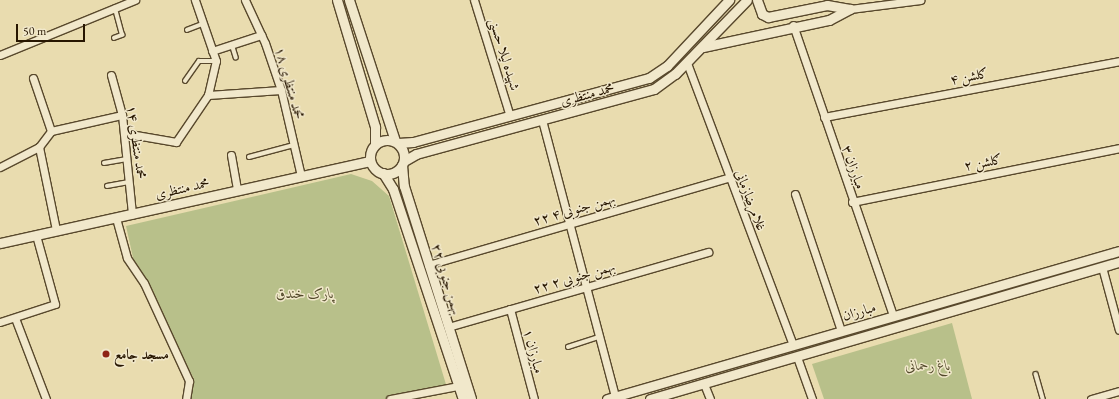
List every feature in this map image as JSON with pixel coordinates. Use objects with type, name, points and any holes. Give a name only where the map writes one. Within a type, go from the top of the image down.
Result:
[{"type":"street","points":[[0,55],[135,0]]},
{"type":"street","points":[[124,133],[176,142],[208,95],[216,60],[195,0]]},
{"type":"street","name":"محمد منتظری ۱۸","points":[[245,0],[262,35],[281,90],[301,176]]},
{"type":"street","points":[[337,0],[375,127],[375,144]]},
{"type":"street","points":[[349,0],[396,142],[404,152],[403,163],[392,173],[382,173],[375,169],[370,161],[370,152],[375,144],[383,140],[396,142]]},
{"type":"street","name":"شهیده لیلا حسنی","points":[[474,0],[510,116]]},
{"type":"street","name":"محمد منتظری","points":[[396,142],[413,142],[624,86],[659,73],[730,0]]},
{"type":"street","name":"محمد منتظری","points":[[403,163],[416,154],[654,89],[666,83],[687,63],[747,0]]},
{"type":"street","points":[[757,0],[762,14],[768,17],[827,6],[850,9],[920,0]]},
{"type":"street","points":[[702,47],[793,25],[829,20],[850,9]]},
{"type":"street","points":[[342,16],[353,13]]},
{"type":"street","name":"مبارزان ۳","points":[[793,25],[852,202],[893,316]]},
{"type":"street","points":[[212,51],[262,35]]},
{"type":"street","name":"ګلشن ۴","points":[[824,117],[1119,61]]},
{"type":"street","name":"غلامرضازمانی","points":[[687,63],[728,178],[793,345]]},
{"type":"street","name":"محمد منتظری ۱۴","points":[[110,75],[122,115],[132,214]]},
{"type":"street","points":[[33,78],[51,131]]},
{"type":"street","points":[[208,95],[281,90]]},
{"type":"street","points":[[0,167],[39,147],[51,131],[122,115]]},
{"type":"street","points":[[542,120],[600,337],[611,398]]},
{"type":"street","points":[[39,147],[56,230]]},
{"type":"street","name":"ګلشن ۲","points":[[852,202],[1119,148]]},
{"type":"street","points":[[231,155],[237,190]]},
{"type":"street","name":"محمد منتظری","points":[[0,243],[370,161]]},
{"type":"street","name":"۲۲ بهمن جنوبی","points":[[403,163],[404,186],[471,399]]},
{"type":"street","name":"۲۲ بهمن جنوبی","points":[[382,173],[393,189],[463,399]]},
{"type":"street","name":"۲۲ بهمن جنوبی ۴","points":[[428,264],[728,178]]},
{"type":"street","points":[[795,194],[841,331]]},
{"type":"street","points":[[116,218],[127,258],[144,283],[189,381],[186,399]]},
{"type":"street","points":[[0,322],[55,304],[36,235]]},
{"type":"street","name":"مبارزان","points":[[611,398],[1119,251]]},
{"type":"street","name":"۲۲ بهمن جنوبی ۲","points":[[448,327],[708,252]]},
{"type":"street","name":"مبارزان","points":[[650,399],[1119,262]]},
{"type":"street","points":[[1102,267],[1119,330]]},
{"type":"street","name":"مبارزان ۱","points":[[510,309],[534,399]]},
{"type":"street","points":[[15,318],[46,399]]},
{"type":"street","points":[[793,345],[812,399]]},
{"type":"street","points":[[704,384],[710,399]]},
{"type":"street","points":[[390,399],[458,386]]},
{"type":"street","points":[[1091,399],[1119,391]]},
{"type":"lane","points":[[114,8],[122,35],[114,38]]},
{"type":"lane","points":[[187,30],[203,24]]},
{"type":"lane","points":[[232,44],[236,57]]},
{"type":"lane","points":[[186,81],[199,61],[216,60]]},
{"type":"lane","points":[[249,157],[294,145]]},
{"type":"lane","points":[[104,163],[127,159]]},
{"type":"lane","points":[[107,186],[129,182]]},
{"type":"lane","points":[[568,347],[600,337]]},
{"type":"lane","points":[[1036,374],[1043,399]]},
{"type":"green space","name":"پارک خندق","points":[[351,174],[372,181],[389,196],[448,391],[402,399],[190,399],[194,379],[134,262],[126,226]]},
{"type":"green space","name":"باغ رحمانی","points":[[952,323],[972,399],[824,399],[812,364]]},
{"type":"place","name":"مسجد جامع","points":[[106,354]]}]
